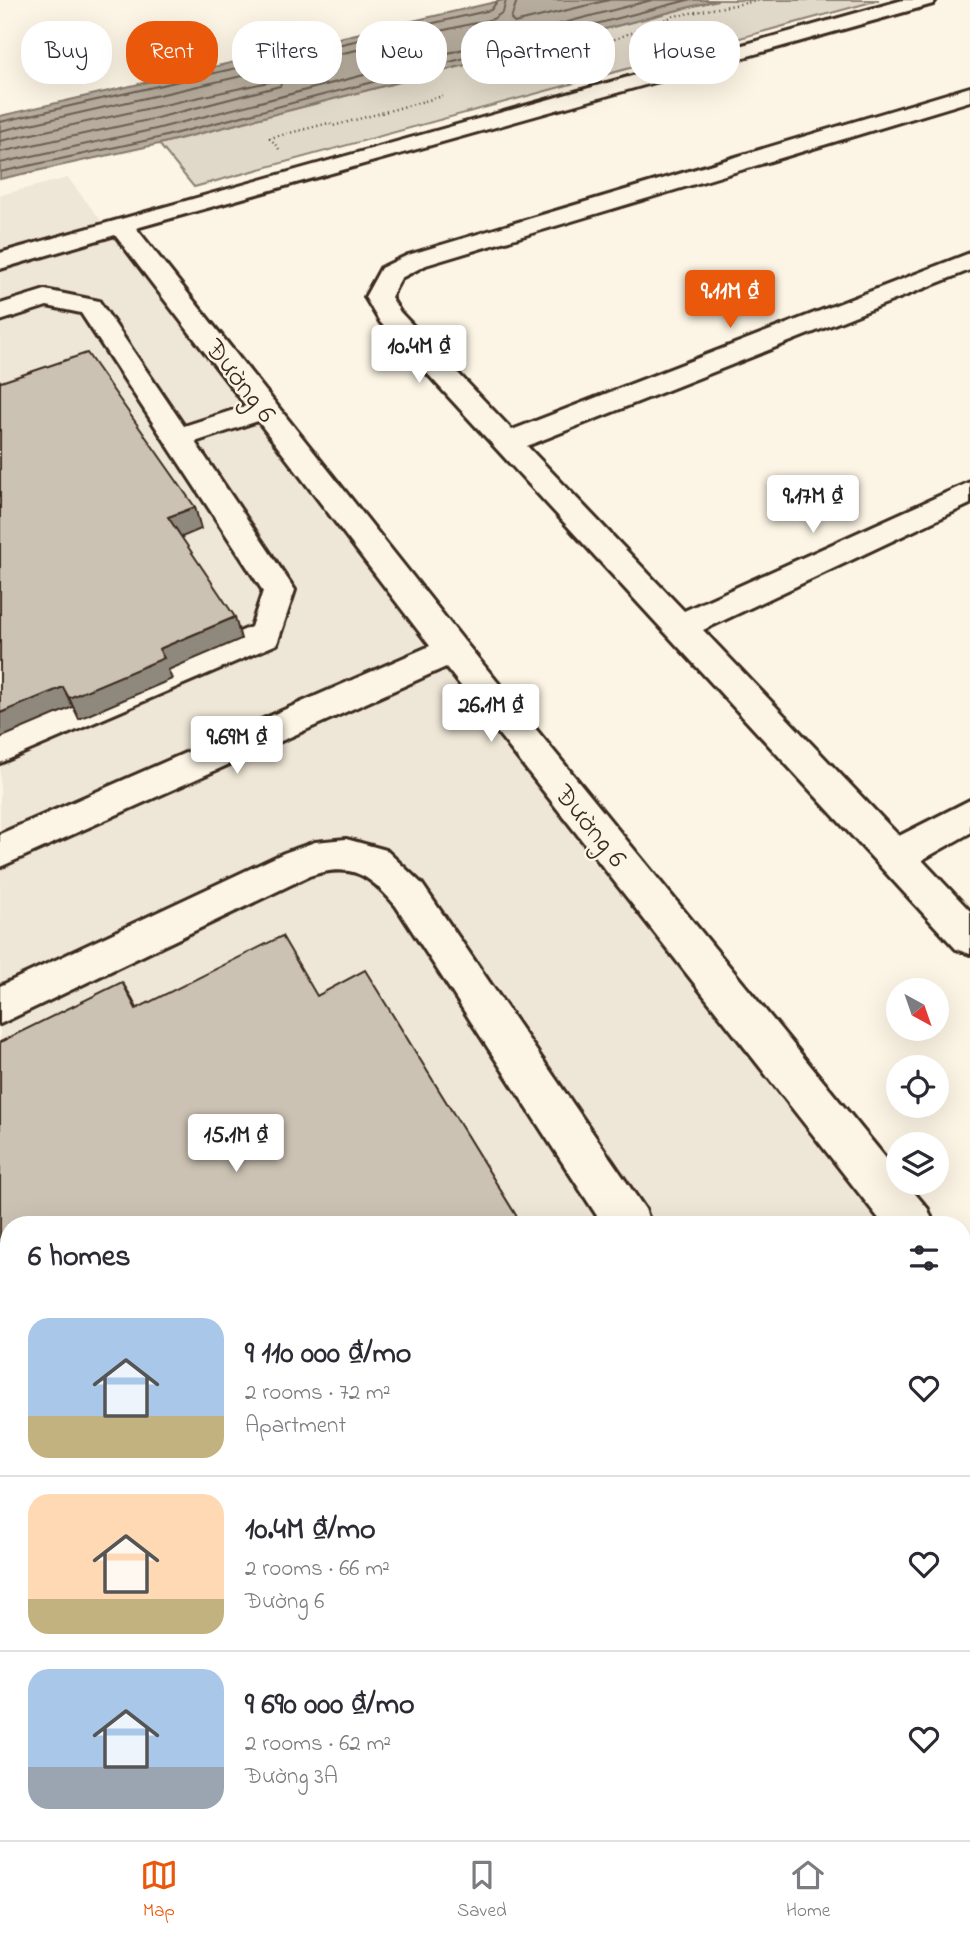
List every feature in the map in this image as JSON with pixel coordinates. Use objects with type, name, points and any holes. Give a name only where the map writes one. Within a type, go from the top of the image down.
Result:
[{"type":"street","points":[[0,261],[926,0]]},
{"type":"street","points":[[970,94],[417,260],[390,273],[380,289],[381,306],[970,937]]},
{"type":"street","name":"Đường 6","points":[[120,225],[452,650],[905,1216]]},
{"type":"street","points":[[507,443],[970,261]]},
{"type":"street","points":[[0,313],[46,298],[90,307],[279,590],[265,635],[0,749]]},
{"type":"street","points":[[177,438],[265,409]]},
{"type":"street","points":[[679,627],[970,492]]},
{"type":"street","points":[[0,851],[452,650]]},
{"type":"street","points":[[895,857],[970,815]]},
{"type":"street","points":[[0,1006],[297,864],[338,852],[370,859],[394,875],[409,895],[623,1216]]},
{"type":"path","points":[[615,39],[663,19],[719,5],[762,0]]},
{"type":"path","points":[[279,149],[270,138],[329,122],[333,126],[443,96]]},
{"type":"shaded area","points":[[717,0],[879,0],[740,38],[740,21],[636,21]]},
{"type":"shaded area","points":[[629,23],[629,68],[615,72],[615,26]]},
{"type":"shaded area","points":[[461,66],[461,84],[571,84],[194,187],[159,144],[392,84],[447,84],[447,70]]},
{"type":"shaded area","points":[[68,178],[877,1216],[0,1216],[0,195]]},
{"type":"water","points":[[504,0],[717,0],[615,26],[615,21],[461,21],[461,66],[447,70],[447,21],[413,21]]},
{"type":"water","points":[[356,34],[356,84],[392,84],[159,144],[0,179],[0,116],[139,84],[218,84],[218,66],[232,63],[232,84],[342,84],[342,37]]},
{"type":"building","points":[[87,353],[195,507],[168,517],[235,617],[159,649],[164,658],[69,698],[63,687],[0,713],[0,381]]},
{"type":"building","points":[[282,936],[317,996],[365,970],[516,1216],[0,1216],[0,1042],[122,982],[136,1009]]}]
